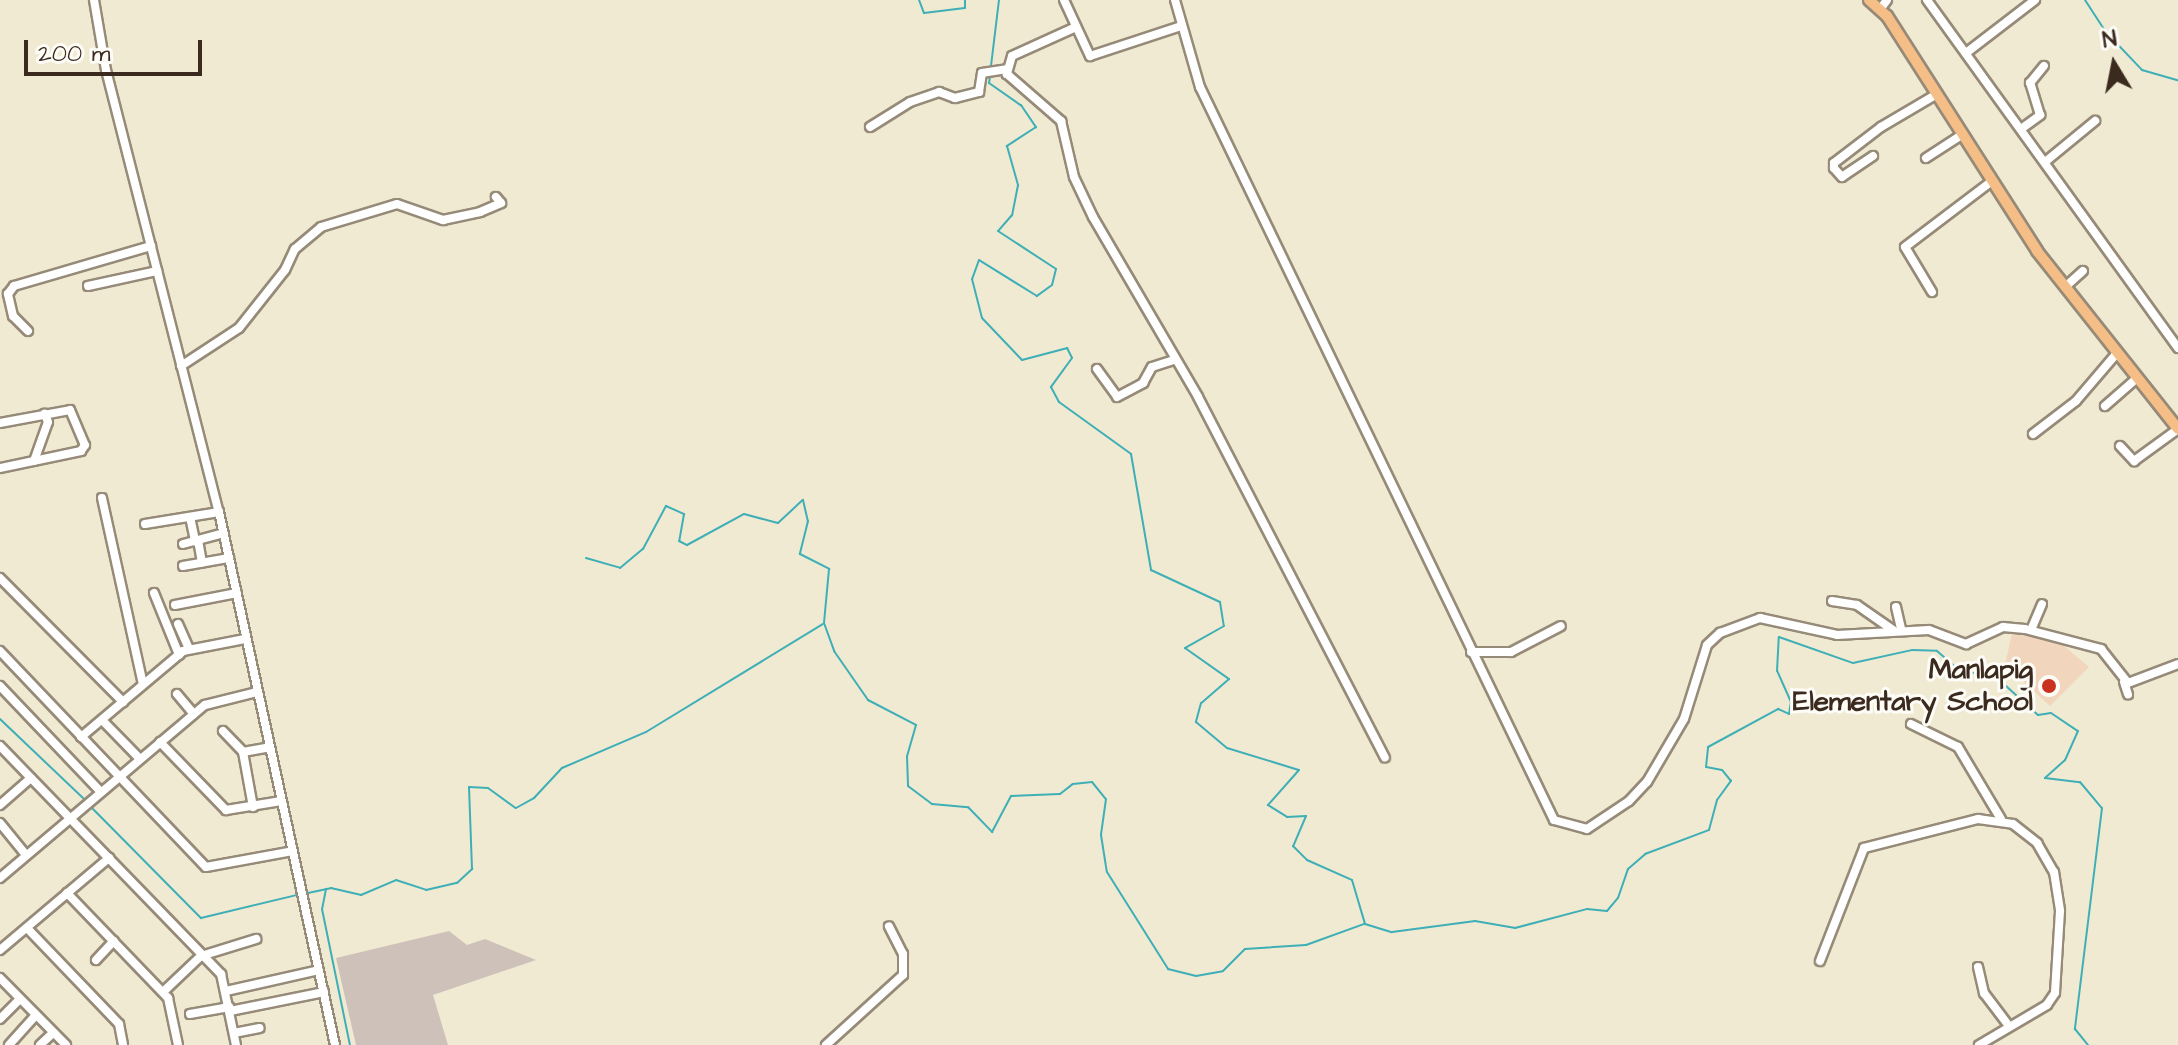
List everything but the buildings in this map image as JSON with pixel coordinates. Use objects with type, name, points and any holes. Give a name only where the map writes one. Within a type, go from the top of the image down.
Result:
[{"type":"main road","points":[[1869,0],[1884,4],[1992,181],[2065,287],[2178,429]]},
{"type":"street","points":[[94,0],[157,271],[224,533],[335,1045]]},
{"type":"street","points":[[1064,0],[1086,52],[1093,56],[1181,26]]},
{"type":"street","points":[[1175,0],[1200,87],[1550,815],[1557,823],[1587,829],[1629,801],[1647,782],[1684,719],[1705,650],[1715,637],[1764,617],[1824,634],[1929,630],[1966,644],[2003,627],[2031,630],[2101,649],[2124,682],[2128,694]]},
{"type":"street","points":[[1927,0],[2178,348]]},
{"type":"street","points":[[1966,53],[2035,0]]},
{"type":"street","points":[[870,127],[910,102],[939,92],[955,98],[979,92],[982,74],[997,70],[1012,56],[1076,27]]},
{"type":"street","points":[[2021,129],[2040,115],[2030,83],[2044,66]]},
{"type":"street","points":[[997,70],[1061,121],[1081,193],[1254,501],[1300,603],[1385,757]]},
{"type":"street","points":[[1873,156],[1842,177],[1834,168],[1834,163],[1881,127],[1937,94]]},
{"type":"street","points":[[2045,162],[2095,121]]},
{"type":"street","points":[[1926,158],[1963,134]]},
{"type":"street","points":[[1932,292],[1905,247],[1992,181]]},
{"type":"street","points":[[181,366],[239,328],[285,270],[295,249],[321,227],[397,204],[443,220],[480,212],[501,203],[496,197]]},
{"type":"street","points":[[28,331],[13,316],[8,294],[14,286],[151,246]]},
{"type":"street","points":[[88,286],[157,271]]},
{"type":"street","points":[[2065,287],[2083,271]]},
{"type":"street","points":[[0,320],[13,316]]},
{"type":"street","points":[[2033,434],[2076,401],[2117,353]]},
{"type":"street","points":[[1097,369],[1117,397],[1143,383],[1152,367],[1173,360]]},
{"type":"street","points":[[2105,406],[2137,378]]},
{"type":"street","points":[[0,423],[74,411],[85,445],[81,451],[0,468]]},
{"type":"street","points":[[34,461],[48,422],[45,414]]},
{"type":"street","points":[[2120,446],[2134,461],[2178,429]]},
{"type":"street","points":[[102,498],[143,684]]},
{"type":"street","points":[[145,524],[219,512]]},
{"type":"street","points":[[190,517],[202,563]]},
{"type":"street","points":[[183,544],[224,533]]},
{"type":"street","points":[[183,566],[229,558]]},
{"type":"street","points":[[0,578],[123,702]]},
{"type":"street","points":[[154,593],[179,655]]},
{"type":"street","points":[[175,605],[237,593]]},
{"type":"street","points":[[1832,601],[1857,605],[1897,629]]},
{"type":"street","points":[[2031,630],[2042,604]]},
{"type":"street","points":[[1896,607],[1897,629]]},
{"type":"street","points":[[178,624],[189,649]]},
{"type":"street","points":[[1471,652],[1511,652],[1561,626]]},
{"type":"street","points":[[81,737],[189,649],[245,639]]},
{"type":"street","points":[[0,651],[206,867],[293,851]]},
{"type":"street","points":[[2124,682],[2178,664]]},
{"type":"street","points":[[0,686],[101,792]]},
{"type":"street","points":[[0,878],[194,714],[212,702],[257,692]]},
{"type":"street","points":[[177,694],[194,714]]},
{"type":"street","points":[[102,720],[140,759]]},
{"type":"street","points":[[1911,724],[1958,747],[2001,819]]},
{"type":"street","points":[[223,731],[243,752],[253,807]]},
{"type":"street","points":[[160,742],[226,810],[281,801]]},
{"type":"street","points":[[0,746],[221,974],[236,1045]]},
{"type":"street","points":[[243,752],[270,747]]},
{"type":"street","points":[[0,805],[31,778]]},
{"type":"street","points":[[1820,961],[1864,848],[1978,819],[2001,819],[2024,830],[2048,856],[2060,911],[2052,1000],[1979,1045]]},
{"type":"street","points":[[0,823],[26,855]]},
{"type":"street","points":[[0,950],[109,858]]},
{"type":"street","points":[[67,893],[170,1001],[178,1045]]},
{"type":"street","points":[[826,1045],[903,975],[903,954],[889,926]]},
{"type":"street","points":[[27,928],[119,1024],[123,1045]]},
{"type":"street","points":[[163,992],[201,956],[256,939]]},
{"type":"street","points":[[96,960],[114,941]]},
{"type":"street","points":[[1978,967],[1984,993],[2009,1026]]},
{"type":"street","points":[[226,991],[319,970]]},
{"type":"street","points":[[0,978],[66,1045]]},
{"type":"street","points":[[190,1014],[324,992]]},
{"type":"street","points":[[0,1019],[20,999]]},
{"type":"street","points":[[9,1045],[35,1016]]},
{"type":"street","points":[[234,1033],[260,1028]]},
{"type":"street","points":[[40,1045],[53,1033]]},
{"type":"shaded area","name":"Manlapig Elementary School","points":[[2012,633],[2051,635],[2089,667],[2050,706],[2005,665]]},
{"type":"shaded area","points":[[449,931],[467,945],[485,939],[536,960],[433,995],[448,1045],[356,1045],[336,958]]},
{"type":"waterway","points":[[919,0],[924,13],[965,8],[965,0]]},
{"type":"waterway","points":[[991,66],[999,0]]},
{"type":"waterway","points":[[2085,0],[2105,31],[2142,70],[2178,80]]},
{"type":"waterway","points":[[990,77],[989,83],[1021,105],[1036,127],[1007,146],[1018,185],[1012,215],[998,231],[1056,269],[1052,285],[1037,296],[979,260],[972,279],[982,318],[1022,360],[1067,348],[1072,358],[1051,387],[1059,402],[1131,454],[1151,570],[1220,602],[1224,626],[1185,648],[1229,679],[1201,703],[1196,722],[1227,748],[1299,770],[1268,805],[1287,817],[1306,816],[1293,846],[1307,860],[1352,880],[1365,924],[1392,932],[1475,921],[1515,928],[1587,909],[1607,911],[1618,898],[1628,869],[1645,854],[1709,830],[1717,800],[1731,781],[1722,770],[1706,767],[1708,747],[1778,709],[1789,714],[1791,702],[1777,671],[1779,637],[1853,663],[1912,650],[1937,651],[1960,671],[1995,676],[2038,715],[2051,713],[2078,731],[2065,760],[2045,778],[2080,782],[2102,808],[2075,1029],[2088,1045]]},
{"type":"waterway","points":[[586,558],[620,568],[643,549],[666,506],[684,514],[679,541],[687,545],[744,514],[778,523],[803,500],[808,521],[800,554],[829,569],[824,623],[834,651],[868,700],[916,725],[907,756],[908,786],[932,804],[968,807],[992,832],[1011,796],[1060,794],[1073,784],[1092,782],[1106,799],[1101,835],[1107,872],[1168,969],[1196,976],[1223,971],[1245,949],[1306,945],[1364,924]]},
{"type":"waterway","points":[[308,893],[331,888],[361,895],[396,880],[426,890],[457,883],[472,869],[469,787],[488,788],[516,808],[534,798],[562,768],[646,732],[823,624]]},
{"type":"waterway","points":[[0,719],[86,801]]},
{"type":"waterway","points":[[90,806],[201,918],[297,895]]},
{"type":"waterway","points":[[326,889],[322,909],[350,1045]]},
{"type":"place","name":"Manlapig Elementary School","points":[[2049,686]]}]
